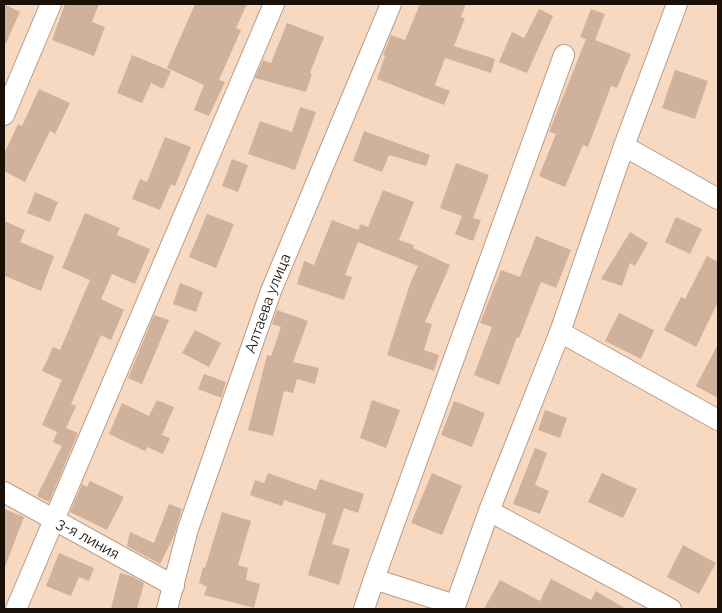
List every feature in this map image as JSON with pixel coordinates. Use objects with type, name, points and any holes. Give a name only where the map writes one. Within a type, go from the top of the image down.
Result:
[{"type":"street","points":[[4,114],[51,4]]},
{"type":"street","points":[[16,609],[274,4]]},
{"type":"street","name":"Алтаева улица","points":[[166,609],[174,586],[188,529],[271,291],[391,4]]},
{"type":"street","points":[[374,579],[455,607],[489,511],[560,332],[624,146],[677,4]]},
{"type":"street","points":[[364,609],[564,55]]},
{"type":"street","points":[[624,146],[718,199]]},
{"type":"street","points":[[560,332],[718,420]]},
{"type":"street","name":"3-я линия","points":[[4,492],[174,586]]},
{"type":"street","points":[[489,511],[671,609]]},
{"type":"building","points":[[4,4],[20,12],[4,47]]},
{"type":"building","points":[[65,4],[99,4],[92,22],[105,27],[94,56],[52,40]]},
{"type":"building","points":[[195,4],[247,4],[236,28],[241,30],[219,80],[225,82],[209,116],[194,110],[204,85],[167,68]]},
{"type":"building","points":[[420,4],[466,4],[461,17],[465,18],[454,46],[495,59],[491,73],[445,58],[435,85],[450,91],[444,105],[377,79],[385,56],[383,55],[391,35],[405,40]]},
{"type":"building","points":[[539,9],[553,16],[527,73],[499,62],[512,32],[524,38]]},
{"type":"building","points":[[591,9],[605,14],[595,40],[631,54],[617,88],[611,86],[588,147],[583,145],[565,187],[539,176],[556,134],[549,132],[586,39],[580,37]]},
{"type":"building","points":[[287,23],[324,37],[310,73],[312,74],[306,92],[255,78],[263,60],[271,63]]},
{"type":"building","points":[[132,55],[171,71],[163,89],[151,83],[142,103],[117,93]]},
{"type":"building","points":[[675,70],[708,81],[695,119],[662,108]]},
{"type":"building","points":[[39,89],[70,103],[55,134],[50,131],[25,182],[4,171],[4,154],[18,124],[22,126]]},
{"type":"building","points":[[300,107],[316,112],[295,170],[248,154],[260,121],[292,132]]},
{"type":"building","points":[[364,131],[430,155],[426,166],[389,155],[382,172],[353,161]]},
{"type":"building","points":[[165,137],[191,147],[175,186],[171,184],[160,210],[132,199],[140,179],[147,182]]},
{"type":"building","points":[[232,159],[248,165],[238,192],[222,186]]},
{"type":"building","points":[[456,163],[489,175],[473,218],[481,220],[473,241],[455,234],[462,216],[440,208]]},
{"type":"building","points":[[383,190],[414,202],[399,240],[414,245],[413,248],[450,265],[425,322],[432,324],[424,350],[439,355],[434,371],[387,355],[410,284],[418,266],[358,242],[345,275],[352,277],[344,300],[297,284],[304,261],[314,265],[332,220],[358,230],[361,224],[368,227]]},
{"type":"building","points":[[35,192],[58,202],[50,222],[27,213]]},
{"type":"building","points":[[85,213],[120,228],[117,235],[150,249],[135,284],[112,274],[101,299],[124,310],[111,340],[101,335],[71,404],[76,406],[66,428],[78,433],[49,502],[37,496],[62,446],[53,442],[57,432],[42,425],[62,380],[42,371],[53,347],[60,350],[90,280],[62,268]]},
{"type":"building","points":[[207,214],[234,224],[216,268],[189,257]]},
{"type":"building","points":[[676,217],[702,229],[690,254],[665,242]]},
{"type":"building","points":[[4,221],[25,230],[20,242],[54,256],[41,291],[5,276],[4,279]]},
{"type":"building","points":[[630,232],[648,243],[635,266],[630,263],[622,286],[601,279]]},
{"type":"building","points":[[536,236],[571,250],[556,288],[541,282],[499,385],[474,375],[492,327],[480,323],[501,270],[520,277]]},
{"type":"building","points":[[707,256],[718,262],[718,302],[696,347],[664,330],[681,297],[685,299]]},
{"type":"building","points":[[180,283],[203,292],[196,312],[173,304]]},
{"type":"building","points":[[277,310],[308,321],[293,362],[319,368],[315,384],[297,379],[293,393],[284,391],[273,436],[248,430],[267,355],[271,356],[281,327],[272,324]]},
{"type":"building","points":[[619,313],[654,330],[641,359],[605,341]]},
{"type":"building","points":[[154,315],[169,320],[142,384],[128,378]]},
{"type":"building","points":[[195,330],[221,343],[209,367],[182,353]]},
{"type":"building","points":[[718,344],[718,398],[696,386]]},
{"type":"building","points":[[204,374],[226,382],[221,398],[198,389]]},
{"type":"building","points":[[157,400],[174,407],[162,435],[170,438],[163,454],[147,447],[145,451],[109,434],[122,403],[149,416]]},
{"type":"building","points":[[372,400],[400,410],[386,448],[360,438]]},
{"type":"building","points":[[454,401],[485,413],[472,447],[441,435]]},
{"type":"building","points":[[545,410],[567,418],[560,438],[538,430]]},
{"type":"building","points":[[535,448],[547,453],[535,485],[549,491],[540,514],[513,504]]},
{"type":"building","points":[[268,473],[316,490],[320,479],[364,494],[358,513],[344,508],[332,544],[350,549],[339,585],[308,575],[326,514],[284,500],[282,506],[250,495],[255,480],[264,483]]},
{"type":"building","points":[[432,473],[462,486],[442,535],[411,523]]},
{"type":"building","points":[[602,473],[637,489],[623,518],[588,502]]},
{"type":"building","points":[[90,481],[124,497],[107,530],[70,512],[82,484],[87,487]]},
{"type":"building","points":[[169,504],[182,509],[174,536],[160,564],[127,546],[130,532],[154,543]]},
{"type":"building","points":[[4,509],[24,517],[5,567],[4,567]]},
{"type":"building","points":[[222,512],[251,521],[238,565],[248,568],[246,580],[260,584],[254,608],[204,595],[207,587],[199,583]]},
{"type":"building","points":[[683,545],[716,563],[699,594],[667,577]]},
{"type":"building","points":[[59,553],[94,568],[89,581],[79,577],[71,596],[46,586]]},
{"type":"building","points":[[120,573],[144,583],[137,609],[111,609]]},
{"type":"building","points":[[551,579],[591,600],[596,591],[626,609],[484,609],[500,580],[540,601]]}]
